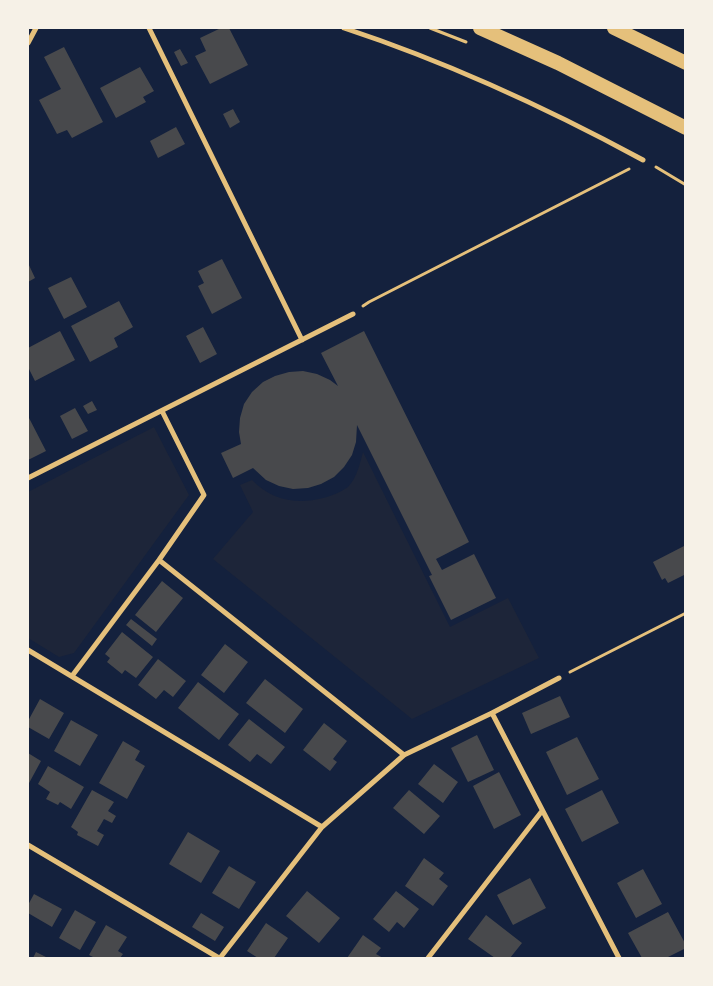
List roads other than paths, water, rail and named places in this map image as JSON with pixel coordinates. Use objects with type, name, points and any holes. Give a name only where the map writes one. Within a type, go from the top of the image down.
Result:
[{"type":"highway","points":[[480,28],[566,67],[686,128]]},
{"type":"highway","points":[[614,28],[686,63]]},
{"type":"street","points":[[28,43],[36,28]]},
{"type":"street","points":[[149,28],[302,340]]},
{"type":"street","points":[[344,28],[379,39],[461,72],[582,128],[643,160]]},
{"type":"street","points":[[28,478],[353,314]]},
{"type":"street","points":[[72,676],[159,560],[204,495],[162,411]]},
{"type":"street","points":[[159,560],[404,755]]},
{"type":"street","points":[[28,650],[322,827]]},
{"type":"street","points":[[28,845],[219,958],[322,827],[404,755],[492,713],[559,678]]},
{"type":"street","points":[[492,713],[619,958]]},
{"type":"street","points":[[428,958],[542,811]]}]
